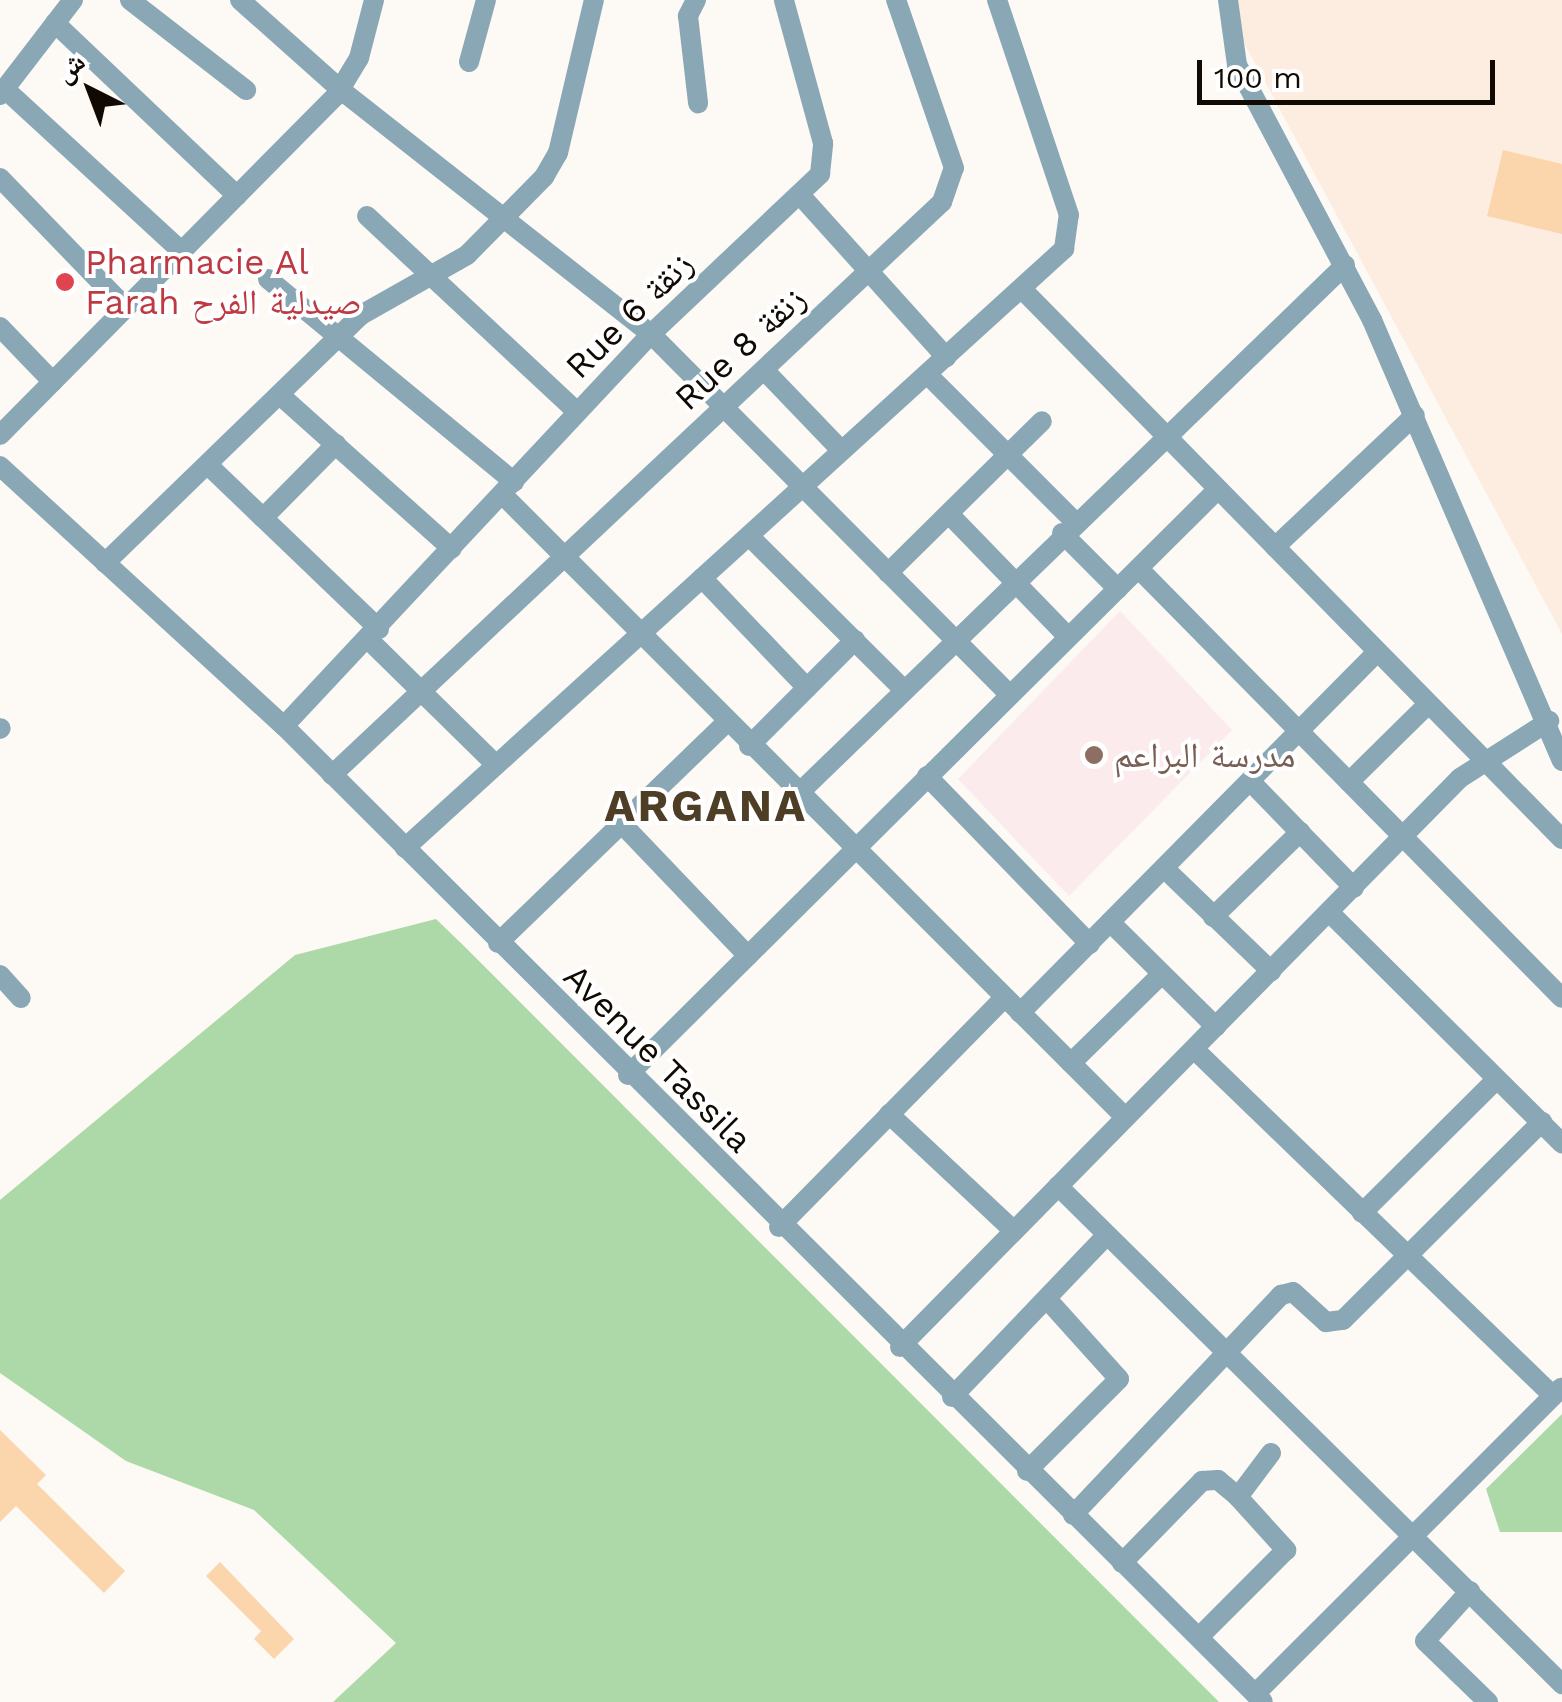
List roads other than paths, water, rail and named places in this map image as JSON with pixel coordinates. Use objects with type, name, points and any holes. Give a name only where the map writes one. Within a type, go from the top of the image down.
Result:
[{"type":"street","points":[[73,0],[2,92],[182,252]]},
{"type":"street","points":[[130,0],[246,90]]},
{"type":"street","points":[[240,0],[341,90],[651,334],[1009,694]]},
{"type":"street","points":[[0,435],[341,90],[372,7],[352,0]]},
{"type":"street","points":[[469,62],[486,0]]},
{"type":"street","points":[[105,563],[340,337],[392,294],[434,279],[506,220],[558,153],[594,0]]},
{"type":"street","points":[[696,0],[688,16],[698,102]]},
{"type":"street","name":"Rue 6 زنقة","points":[[284,726],[651,334],[820,174],[822,143],[784,0]]},
{"type":"street","name":"Rue 8 زنقة","points":[[332,775],[429,692],[869,271],[952,186],[948,142],[896,0]]},
{"type":"street","points":[[405,848],[1064,248],[1070,224],[997,0]]},
{"type":"street","points":[[1228,0],[1227,32],[1416,414],[1549,721],[1562,761]]},
{"type":"street","points":[[55,23],[238,196]]},
{"type":"street","points":[[0,178],[126,308]]},
{"type":"street","points":[[801,196],[946,357]]},
{"type":"street","points":[[367,216],[578,412]]},
{"type":"street","points":[[798,794],[1162,435],[1345,265]]},
{"type":"street","points":[[268,279],[340,337],[508,488],[726,723],[1125,1117]]},
{"type":"street","points":[[1022,289],[1375,654],[1562,839]]},
{"type":"street","points":[[0,327],[53,382]]},
{"type":"street","points":[[764,370],[842,450]]},
{"type":"street","points":[[927,374],[1006,456],[1118,589]]},
{"type":"street","points":[[280,396],[452,549]]},
{"type":"street","points":[[1274,547],[1416,414]]},
{"type":"street","points":[[888,573],[1042,421]]},
{"type":"street","points":[[264,518],[336,444]]},
{"type":"street","points":[[208,465],[264,518],[496,765]]},
{"type":"street","name":"Avenue Tassila","points":[[0,466],[284,726],[779,1227],[1259,1698]]},
{"type":"street","points":[[628,1076],[1217,490]]},
{"type":"street","points":[[949,514],[1068,637]]},
{"type":"street","points":[[748,536],[903,689]]},
{"type":"street","points":[[1139,569],[1562,998]]},
{"type":"street","points":[[702,578],[807,688]]},
{"type":"street","points":[[749,746],[854,640]]},
{"type":"street","points":[[1020,1014],[1375,654]]},
{"type":"street","points":[[1350,782],[1427,704]]},
{"type":"street","points":[[900,1347],[1404,836],[1484,763],[1549,721]]},
{"type":"street","points":[[498,942],[726,723]]},
{"type":"street","points":[[927,776],[1090,944]]},
{"type":"street","points":[[1250,781],[1354,888]]},
{"type":"street","points":[[622,825],[748,956]]},
{"type":"street","points":[[1213,917],[1300,832]]},
{"type":"street","points":[[1164,868],[1271,972]]},
{"type":"street","points":[[1330,913],[1494,1082],[1562,1143]]},
{"type":"street","points":[[1110,922],[1216,1026]]},
{"type":"street","points":[[1070,1062],[1162,974]]},
{"type":"street","points":[[0,975],[21,998]]},
{"type":"street","points":[[779,1227],[1003,999]]},
{"type":"street","points":[[1194,1049],[1406,1256],[1558,1391],[1259,1698]]},
{"type":"street","points":[[1362,1214],[1494,1082]]},
{"type":"street","points":[[889,1114],[1014,1231]]},
{"type":"street","points":[[1073,1515],[1285,1292],[1337,1322],[1542,1122]]},
{"type":"street","points":[[1058,1186],[1105,1238],[1416,1537],[1562,1684]]},
{"type":"street","points":[[952,1397],[1105,1238]]},
{"type":"street","points":[[1027,1471],[1119,1379],[1047,1299]]},
{"type":"street","points":[[1238,1497],[1271,1453]]},
{"type":"street","points":[[1122,1563],[1202,1481],[1218,1480],[1238,1497],[1286,1550],[1199,1637]]},
{"type":"street","points":[[1470,1591],[1426,1641],[1488,1702]]},
{"type":"place","name":"Pharmacie Al Farah صيدلية الفرح","points":[[65,282]]},
{"type":"place","name":"مدرسة البراعم","points":[[1094,755]]},
{"type":"district","name":"ARGANA","points":[[706,806]]}]
